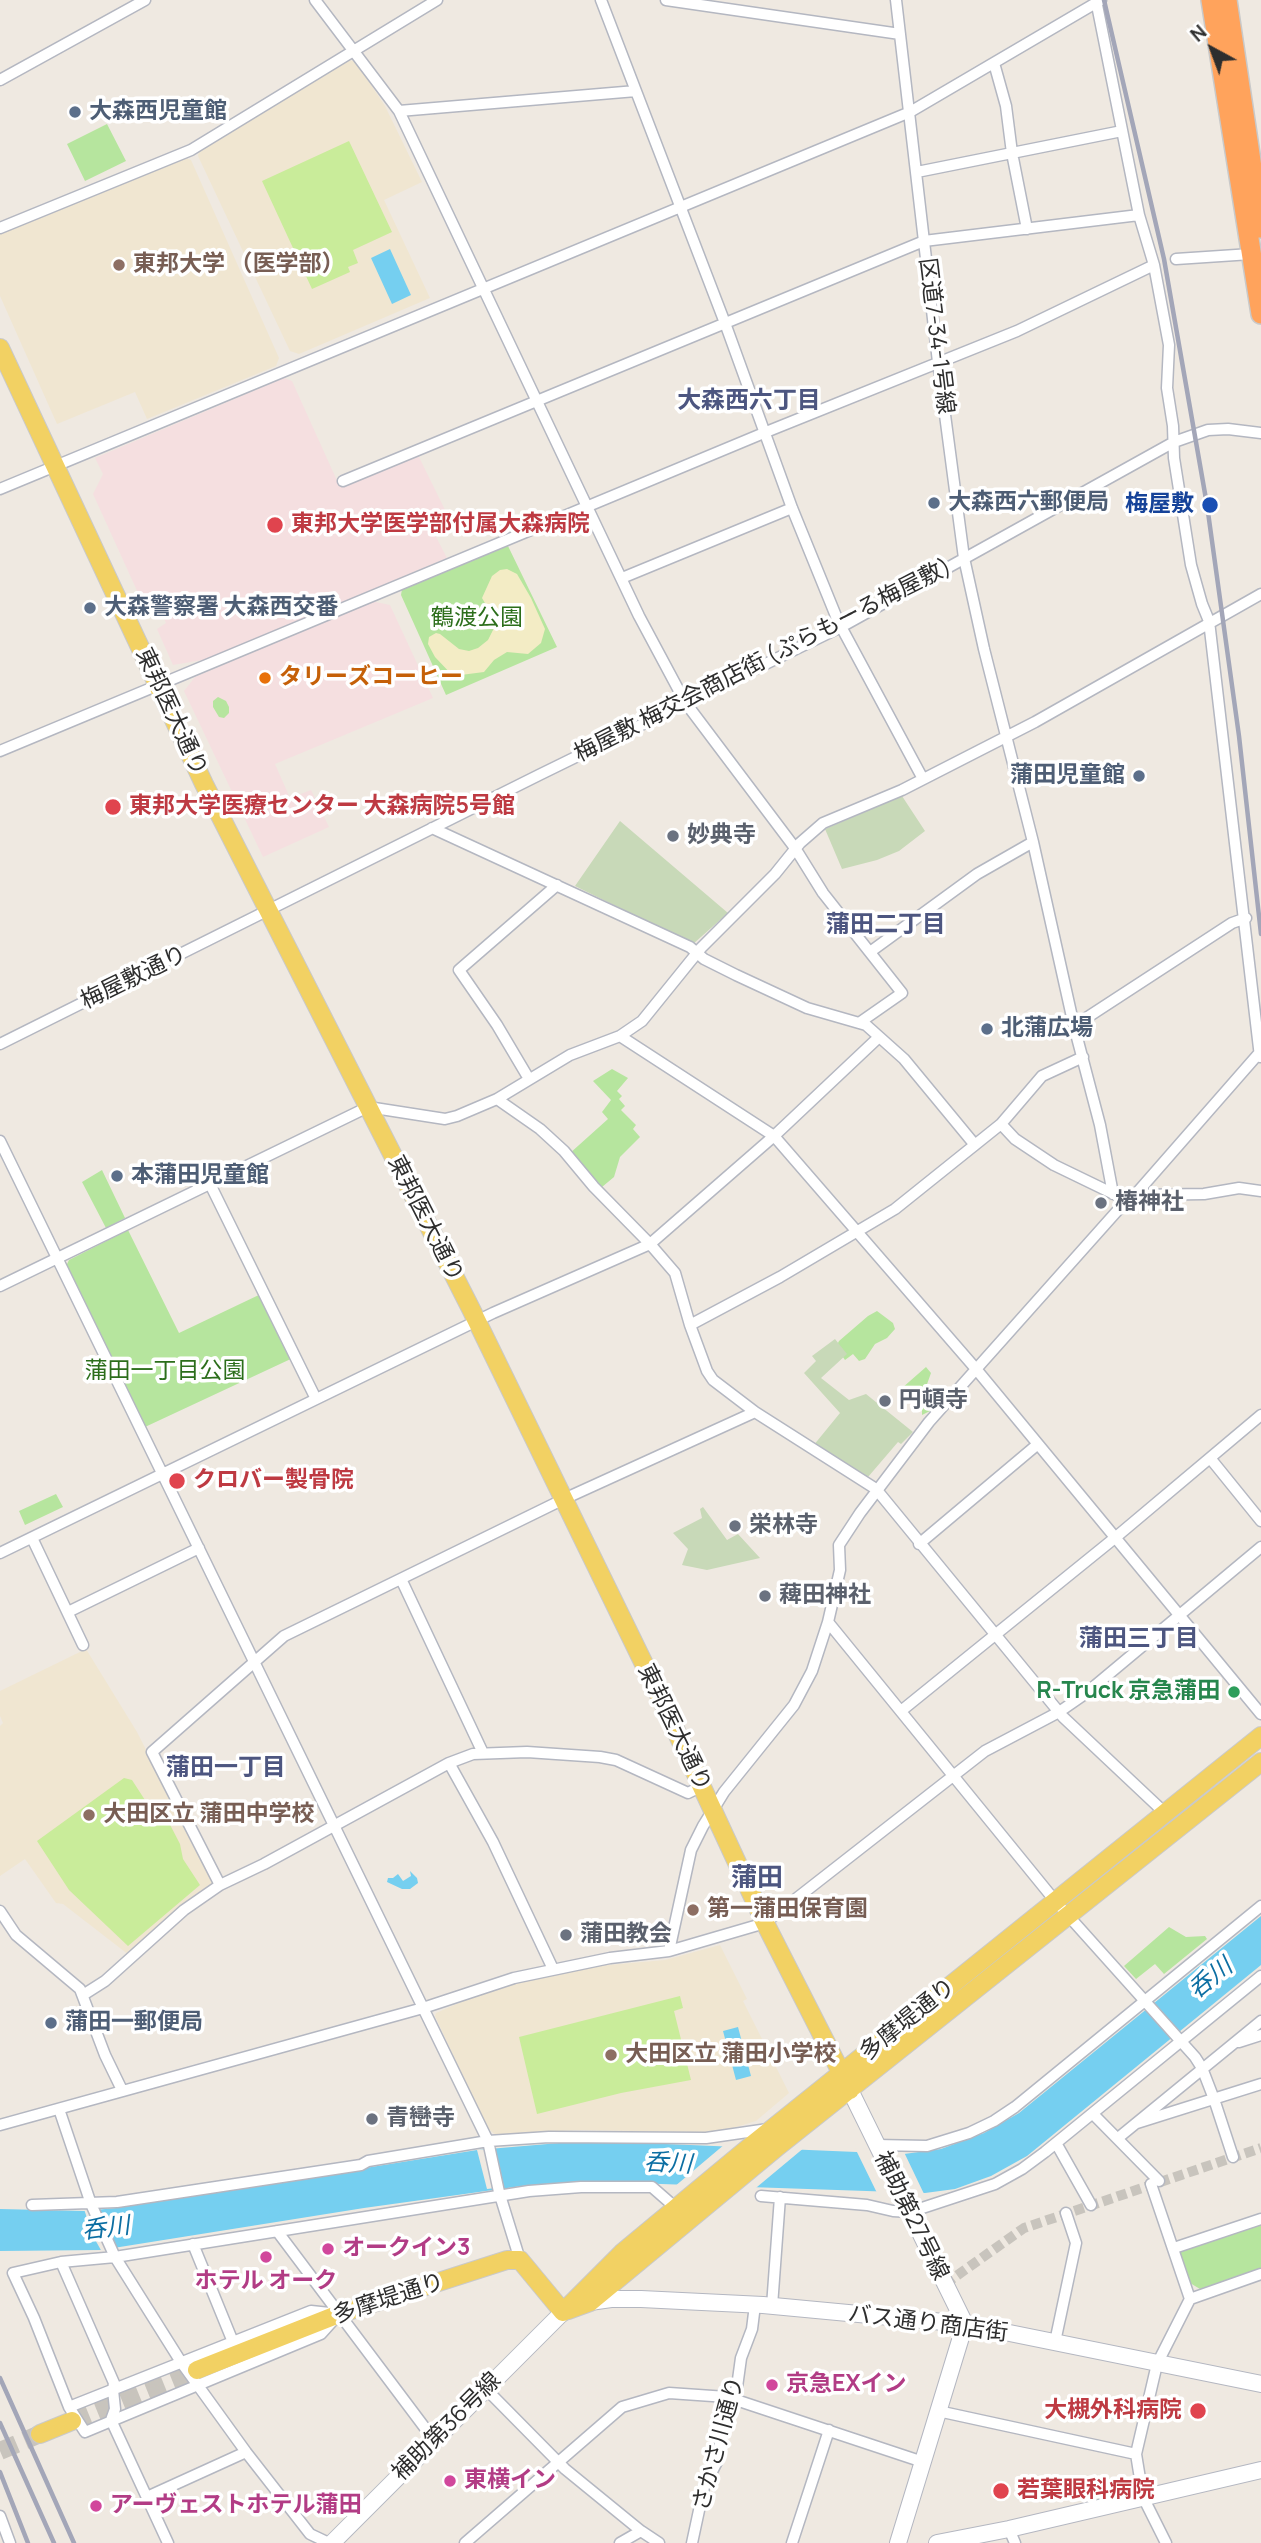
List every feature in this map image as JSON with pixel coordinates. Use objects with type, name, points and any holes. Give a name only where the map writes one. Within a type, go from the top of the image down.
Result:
[{"type":"highway","points":[[1211,0],[1261,314]]},
{"type":"highway","points":[[1227,0],[1261,228]]},
{"type":"main road","name":"東邦医大通り","points":[[0,348],[160,685],[204,784],[477,1321],[714,1810],[765,1923],[846,2082]]},
{"type":"main road","name":"多摩堤通り","points":[[1062,1908],[1165,1813],[1261,1736]]},
{"type":"main road","name":"多摩堤通り","points":[[563,2312],[590,2302],[777,2147],[846,2082],[1062,1908],[1261,1762]]},
{"type":"main road","name":"多摩堤通り","points":[[563,2312],[600,2273],[752,2145],[773,2128],[846,2082]]},
{"type":"main road","name":"多摩堤通り","points":[[192,2373],[339,2314],[503,2261],[520,2260]]},
{"type":"main road","points":[[520,2260],[563,2312]]},
{"type":"main road","points":[[40,2434],[75,2420]]},
{"type":"street","points":[[0,80],[145,0]]},
{"type":"street","points":[[315,0],[399,111],[482,289],[685,702],[795,848],[823,893],[902,993],[859,1023]]},
{"type":"street","points":[[0,229],[191,150],[437,0]]},
{"type":"street","points":[[601,0],[725,323],[792,508],[841,627],[923,779]]},
{"type":"street","points":[[666,0],[900,34]]},
{"type":"street","name":"区道7-34-1号線","points":[[896,0],[964,558],[1005,736],[1033,842],[1113,1194]]},
{"type":"street","points":[[0,489],[910,112],[1097,1],[1139,215],[1154,265],[1169,345],[1167,388],[1191,565],[1209,621],[1261,1056],[976,1369],[929,1422],[876,1489],[839,1545],[840,1570],[828,1622],[812,1671],[794,1705],[729,1786],[691,1850],[669,1951]]},
{"type":"street","points":[[994,63],[1006,106],[1027,229]]},
{"type":"street","points":[[399,111],[636,91]]},
{"type":"street","points":[[916,172],[1122,131]]},
{"type":"street","points":[[343,481],[924,241],[1139,215]]},
{"type":"street","points":[[1176,259],[1251,254]]},
{"type":"street","points":[[0,751],[764,433],[1017,331],[1154,265]]},
{"type":"street","name":"梅屋敷 梅交会商店街 (ぷらもーる梅屋敷)","points":[[267,911],[841,627],[1174,442],[1208,430],[1228,429],[1261,433]]},
{"type":"street","points":[[622,578],[792,508]]},
{"type":"street","points":[[0,1286],[368,1107],[445,1119],[457,1116],[497,1099],[570,1055],[620,1036],[642,1021],[696,953],[822,823],[923,779],[1035,722],[1209,621],[1261,594]]},
{"type":"street","points":[[432,828],[690,947],[736,975],[807,1008],[866,1026],[904,1059],[975,1145]]},
{"type":"street","points":[[870,952],[977,874],[1033,842]]},
{"type":"street","points":[[530,1079],[498,1025],[459,970],[557,885]]},
{"type":"street","name":"梅屋敷通り","points":[[0,1044],[267,911]]},
{"type":"street","points":[[1074,1026],[1232,923],[1245,918]]},
{"type":"street","points":[[620,1036],[774,1136],[976,1369],[1261,1714]]},
{"type":"street","points":[[0,1553],[477,1321],[650,1244],[774,1136],[879,1037]]},
{"type":"street","points":[[690,1325],[895,1209],[1001,1124],[1042,1076],[1083,1057]]},
{"type":"street","points":[[497,1099],[540,1129],[564,1151],[594,1187],[676,1273],[690,1325],[713,1380],[755,1412],[876,1489],[1059,1712],[1165,1813]]},
{"type":"street","points":[[1001,1124],[1015,1139],[1054,1165],[1113,1194],[1131,1198],[1204,1194],[1239,1188],[1261,1191]]},
{"type":"street","points":[[0,1141],[489,2143],[499,2193],[520,2260]]},
{"type":"street","points":[[210,1184],[316,1399]]},
{"type":"street","points":[[220,1885],[152,1752],[284,1636],[564,1499],[755,1412]]},
{"type":"street","points":[[901,1711],[1116,1537],[1261,1415]]},
{"type":"street","points":[[919,1544],[1038,1444]]},
{"type":"street","points":[[1210,1458],[1261,1521]]},
{"type":"street","points":[[32,1538],[83,1644]]},
{"type":"street","points":[[0,2125],[423,2008],[514,1978],[610,1958],[669,1951],[765,1923],[998,1743],[1059,1712],[1085,1694],[1261,1547]]},
{"type":"street","points":[[68,1612],[199,1548]]},
{"type":"street","points":[[401,1579],[482,1754]]},
{"type":"street","points":[[828,1622],[1062,1908],[1202,2068],[1233,2157]]},
{"type":"street","points":[[83,1995],[105,1981],[184,1910],[220,1885],[449,1763],[473,1754],[527,1752],[600,1757],[616,1760],[688,1793],[702,1786]]},
{"type":"street","points":[[449,1763],[493,1842],[553,1969]]},
{"type":"street","points":[[877,2147],[927,2146],[970,2133],[993,2121],[1015,2107],[1145,2003],[1261,1906]]},
{"type":"street","points":[[0,1911],[16,1935],[70,1978],[83,1995],[105,2055],[122,2090]]},
{"type":"street","points":[[761,2196],[867,2205],[910,2212],[995,2184],[1022,2169],[1056,2143],[1179,2039],[1261,1976]]},
{"type":"street","points":[[1118,2138],[1261,2021]]},
{"type":"street","points":[[1233,2044],[1261,2035]]},
{"type":"street","name":"補助第27号線","points":[[846,2082],[965,2324]]},
{"type":"street","points":[[1131,2125],[1261,2084]]},
{"type":"street","points":[[59,2109],[92,2206],[114,2254],[246,2452],[310,2534],[330,2543]]},
{"type":"street","points":[[1093,2114],[1118,2138],[1155,2183],[1190,2298],[1157,2364],[1136,2454],[1143,2497],[1166,2543]]},
{"type":"street","points":[[32,2205],[92,2206],[278,2179],[489,2143],[549,2137],[706,2138],[773,2128]]},
{"type":"street","points":[[1056,2143],[1091,2205]]},
{"type":"street","points":[[75,2420],[13,2273],[61,2262],[277,2231],[499,2193],[652,2187],[676,2208]]},
{"type":"street","points":[[772,2306],[780,2197]]},
{"type":"street","points":[[1055,2342],[1076,2244],[1066,2213]]},
{"type":"street","points":[[1174,2248],[1261,2219]]},
{"type":"street","points":[[277,2231],[434,2440]]},
{"type":"street","points":[[193,2244],[233,2342]]},
{"type":"street","points":[[61,2262],[114,2383],[115,2409],[111,2420],[169,2543]]},
{"type":"street","points":[[1190,2298],[1261,2274]]},
{"type":"street","name":"バス通り商店街","points":[[590,2302],[641,2299],[755,2305],[965,2324],[1261,2384]]},
{"type":"street","name":"さかさ川通り","points":[[692,2543],[701,2495],[718,2464],[721,2428],[734,2399],[741,2358],[752,2329],[755,2305]]},
{"type":"street","points":[[75,2420],[111,2420],[192,2373],[233,2342],[312,2310],[339,2314]]},
{"type":"street","name":"補助第36号線","points":[[330,2543],[563,2312]]},
{"type":"street","points":[[898,2543],[965,2324]]},
{"type":"street","points":[[75,2420],[113,2390],[192,2373]]},
{"type":"street","points":[[485,2388],[558,2462],[659,2543]]},
{"type":"street","points":[[465,2543],[622,2407],[669,2393],[734,2399],[923,2462]]},
{"type":"street","points":[[938,2411],[1136,2454]]},
{"type":"street","points":[[792,2543],[829,2430]]},
{"type":"street","points":[[147,2497],[246,2452]]},
{"type":"street","points":[[937,2543],[1012,2536],[1143,2497],[1261,2470]]},
{"type":"street","points":[[0,2516],[10,2543]]},
{"type":"street","points":[[620,2543],[641,2531]]},
{"type":"shaded area","points":[[349,60],[356,62],[385,106],[422,182],[384,200],[430,298],[299,354],[290,351],[198,156],[199,151]]},
{"type":"shaded area","name":"東邦大学 （医学部）","points":[[184,157],[191,160],[279,358],[276,366],[147,419],[135,392],[57,424],[0,296],[0,234]]},
{"type":"shaded area","name":"東邦大学医学部付属大森病院","points":[[284,378],[292,381],[339,485],[418,455],[450,520],[433,531],[447,558],[208,659],[173,665],[157,629],[166,623],[151,597],[139,595],[93,494],[103,474],[95,458]]},
{"type":"shaded area","name":"東邦大学医学部付属大森病院","points":[[371,601],[390,605],[433,698],[275,764],[290,798],[311,790],[329,827],[263,857],[184,691],[195,677]]},
{"type":"shaded area","name":"大田区立 蒲田中学校","points":[[86,1649],[137,1732],[214,1884],[129,1955],[63,1904],[56,1903],[25,1859],[0,1876],[0,1726],[3,1723],[0,1716],[0,1691]]},
{"type":"shaded area","name":"大田区立 蒲田小学校","points":[[720,1945],[747,1999],[743,2001],[789,2093],[756,2121],[723,2131],[705,2132],[577,2130],[496,2135],[486,2127],[435,2016],[436,2013],[484,1992],[535,1978],[597,1966],[665,1960]]},
{"type":"green space","points":[[107,124],[126,161],[85,181],[67,144]]},
{"type":"green space","points":[[349,141],[392,232],[353,250],[358,263],[348,267],[350,272],[312,289],[262,181]]},
{"type":"green space","name":"鶴渡公園","points":[[508,546],[557,647],[446,695],[401,595],[402,589]]},
{"type":"green space","points":[[218,697],[226,701],[229,707],[229,713],[224,718],[219,717],[213,707],[213,701]]},
{"type":"green space","points":[[902,796],[925,831],[899,851],[842,869],[825,829]]},
{"type":"green space","points":[[620,821],[728,913],[693,944],[575,886]]},
{"type":"green space","points":[[612,1069],[628,1078],[617,1091],[625,1106],[621,1110],[636,1125],[633,1129],[640,1137],[620,1157],[614,1177],[602,1187],[596,1187],[569,1154],[608,1119],[602,1112],[611,1100],[593,1081]]},
{"type":"green space","points":[[102,1170],[125,1218],[106,1228],[82,1182]]},
{"type":"green space","name":"蒲田一丁目公園","points":[[128,1230],[179,1333],[263,1293],[295,1357],[145,1427],[66,1266],[69,1260]]},
{"type":"green space","points":[[877,1311],[893,1323],[895,1329],[887,1338],[875,1344],[865,1359],[859,1361],[853,1354],[845,1360],[836,1347],[839,1341]]},
{"type":"green space","points":[[835,1339],[847,1354],[821,1378],[849,1400],[866,1394],[913,1432],[901,1444],[898,1442],[868,1477],[813,1446],[840,1413],[804,1373],[816,1361],[812,1356]]},
{"type":"green space","points":[[926,1367],[931,1373],[926,1387],[936,1396],[937,1402],[932,1410],[922,1415],[926,1403],[919,1391],[900,1408],[898,1400],[902,1388]]},
{"type":"green space","points":[[56,1494],[63,1507],[25,1525],[19,1511]]},
{"type":"green space","points":[[703,1507],[727,1540],[738,1534],[760,1558],[707,1570],[682,1565],[688,1549],[673,1533],[702,1518],[700,1509]]},
{"type":"green space","points":[[124,1778],[132,1780],[154,1814],[164,1813],[180,1844],[183,1859],[200,1885],[128,1946],[69,1890],[37,1841]]},
{"type":"green space","points":[[1169,1927],[1186,1937],[1205,1936],[1207,1939],[1164,1974],[1155,1964],[1136,1979],[1124,1966]]},
{"type":"green space","points":[[680,1996],[683,2008],[674,2011],[691,2080],[621,2093],[537,2114],[519,2037]]},
{"type":"green space","points":[[1261,2224],[1261,2269],[1200,2289],[1190,2283],[1181,2250]]},
{"type":"sand","points":[[507,569],[517,574],[531,598],[545,629],[541,643],[528,654],[507,652],[494,660],[484,672],[453,676],[435,657],[428,644],[429,637],[440,634],[459,649],[469,651],[488,640],[494,628],[493,617],[482,598],[492,576]]},
{"type":"water","points":[[390,249],[411,295],[392,304],[371,258]]},
{"type":"water","points":[[410,1871],[418,1883],[410,1889],[402,1889],[387,1882],[388,1878],[398,1874],[403,1881],[411,1876]]},
{"type":"water","name":"呑川","points":[[1261,1916],[1261,1965],[1027,2156],[991,2176],[955,2189],[925,2193],[632,2183],[529,2185],[101,2250],[0,2251],[0,2209],[84,2211],[116,2208],[477,2150],[559,2143],[619,2142],[904,2154],[941,2149],[984,2133],[1019,2113]]},
{"type":"water","points":[[738,2027],[751,2076],[736,2080],[723,2031]]},
{"type":"pier","points":[[725,2144],[805,2147],[751,2192],[674,2187]]},
{"type":"pier","points":[[855,2148],[903,2150],[925,2196],[878,2195]]},
{"type":"pier","points":[[494,2149],[504,2187],[487,2189],[477,2150]]},
{"type":"pier","points":[[98,2207],[117,2251],[102,2252],[93,2236],[84,2209]]},
{"type":"tunnel","points":[[945,2284],[1024,2228],[1261,2148]]},
{"type":"tunnel","points":[[72,2421],[197,2370]]},
{"type":"tunnel","points":[[0,2451],[40,2434]]},
{"type":"railway","points":[[1104,0],[1164,259],[1207,505],[1239,736],[1261,934]]},
{"type":"railway","points":[[0,2378],[74,2543]]},
{"type":"railway","points":[[0,2423],[54,2543]]},
{"type":"railway","points":[[0,2472],[28,2543]]},
{"type":"place","name":"大森西児童館","points":[[75,112]]},
{"type":"place","name":"東邦大学 （医学部）","points":[[119,265]]},
{"type":"place","name":"大森西六郵便局","points":[[934,503]]},
{"type":"place","name":"梅屋敷","points":[[1210,505]]},
{"type":"place","name":"東邦大学医学部付属大森病院","points":[[275,525]]},
{"type":"place","name":"大森警察署 大森西交番","points":[[90,608]]},
{"type":"place","name":"タリーズコーヒー","points":[[265,678]]},
{"type":"place","name":"蒲田児童館","points":[[1139,776]]},
{"type":"place","name":"東邦大学医療センター 大森病院5号館","points":[[113,807]]},
{"type":"place","name":"妙典寺","points":[[673,836]]},
{"type":"place","name":"北蒲広場","points":[[987,1029]]},
{"type":"place","name":"本蒲田児童館","points":[[117,1176]]},
{"type":"place","name":"椿神社","points":[[1101,1203]]},
{"type":"place","name":"円頓寺","points":[[885,1401]]},
{"type":"place","name":"クロバー製骨院","points":[[177,1481]]},
{"type":"place","name":"栄林寺","points":[[735,1526]]},
{"type":"place","name":"薭田神社","points":[[765,1596]]},
{"type":"place","name":"R-Truck 京急蒲田","points":[[1234,1692]]},
{"type":"place","name":"大田区立 蒲田中学校","points":[[89,1815]]},
{"type":"place","name":"第一蒲田保育園","points":[[693,1910]]},
{"type":"place","name":"蒲田教会","points":[[566,1935]]},
{"type":"place","name":"蒲田一郵便局","points":[[51,2023]]},
{"type":"place","name":"大田区立 蒲田小学校","points":[[611,2055]]},
{"type":"place","name":"青巒寺","points":[[372,2119]]},
{"type":"place","name":"オークイン3","points":[[328,2249]]},
{"type":"place","name":"ホテル オーク","points":[[266,2257]]},
{"type":"place","name":"京急EXイン","points":[[772,2385]]},
{"type":"place","name":"大槻外科病院","points":[[1198,2411]]},
{"type":"place","name":"東横イン","points":[[450,2481]]},
{"type":"place","name":"若葉眼科病院","points":[[1001,2491]]},
{"type":"place","name":"アーヴェストホテル蒲田","points":[[96,2506]]},
{"type":"district","name":"大森西六丁目","points":[[749,401]]},
{"type":"district","name":"蒲田二丁目","points":[[886,925]]},
{"type":"district","name":"蒲田三丁目","points":[[1139,1639]]},
{"type":"district","name":"蒲田一丁目","points":[[226,1768]]},
{"type":"district","name":"蒲田","points":[[757,1879]]}]
